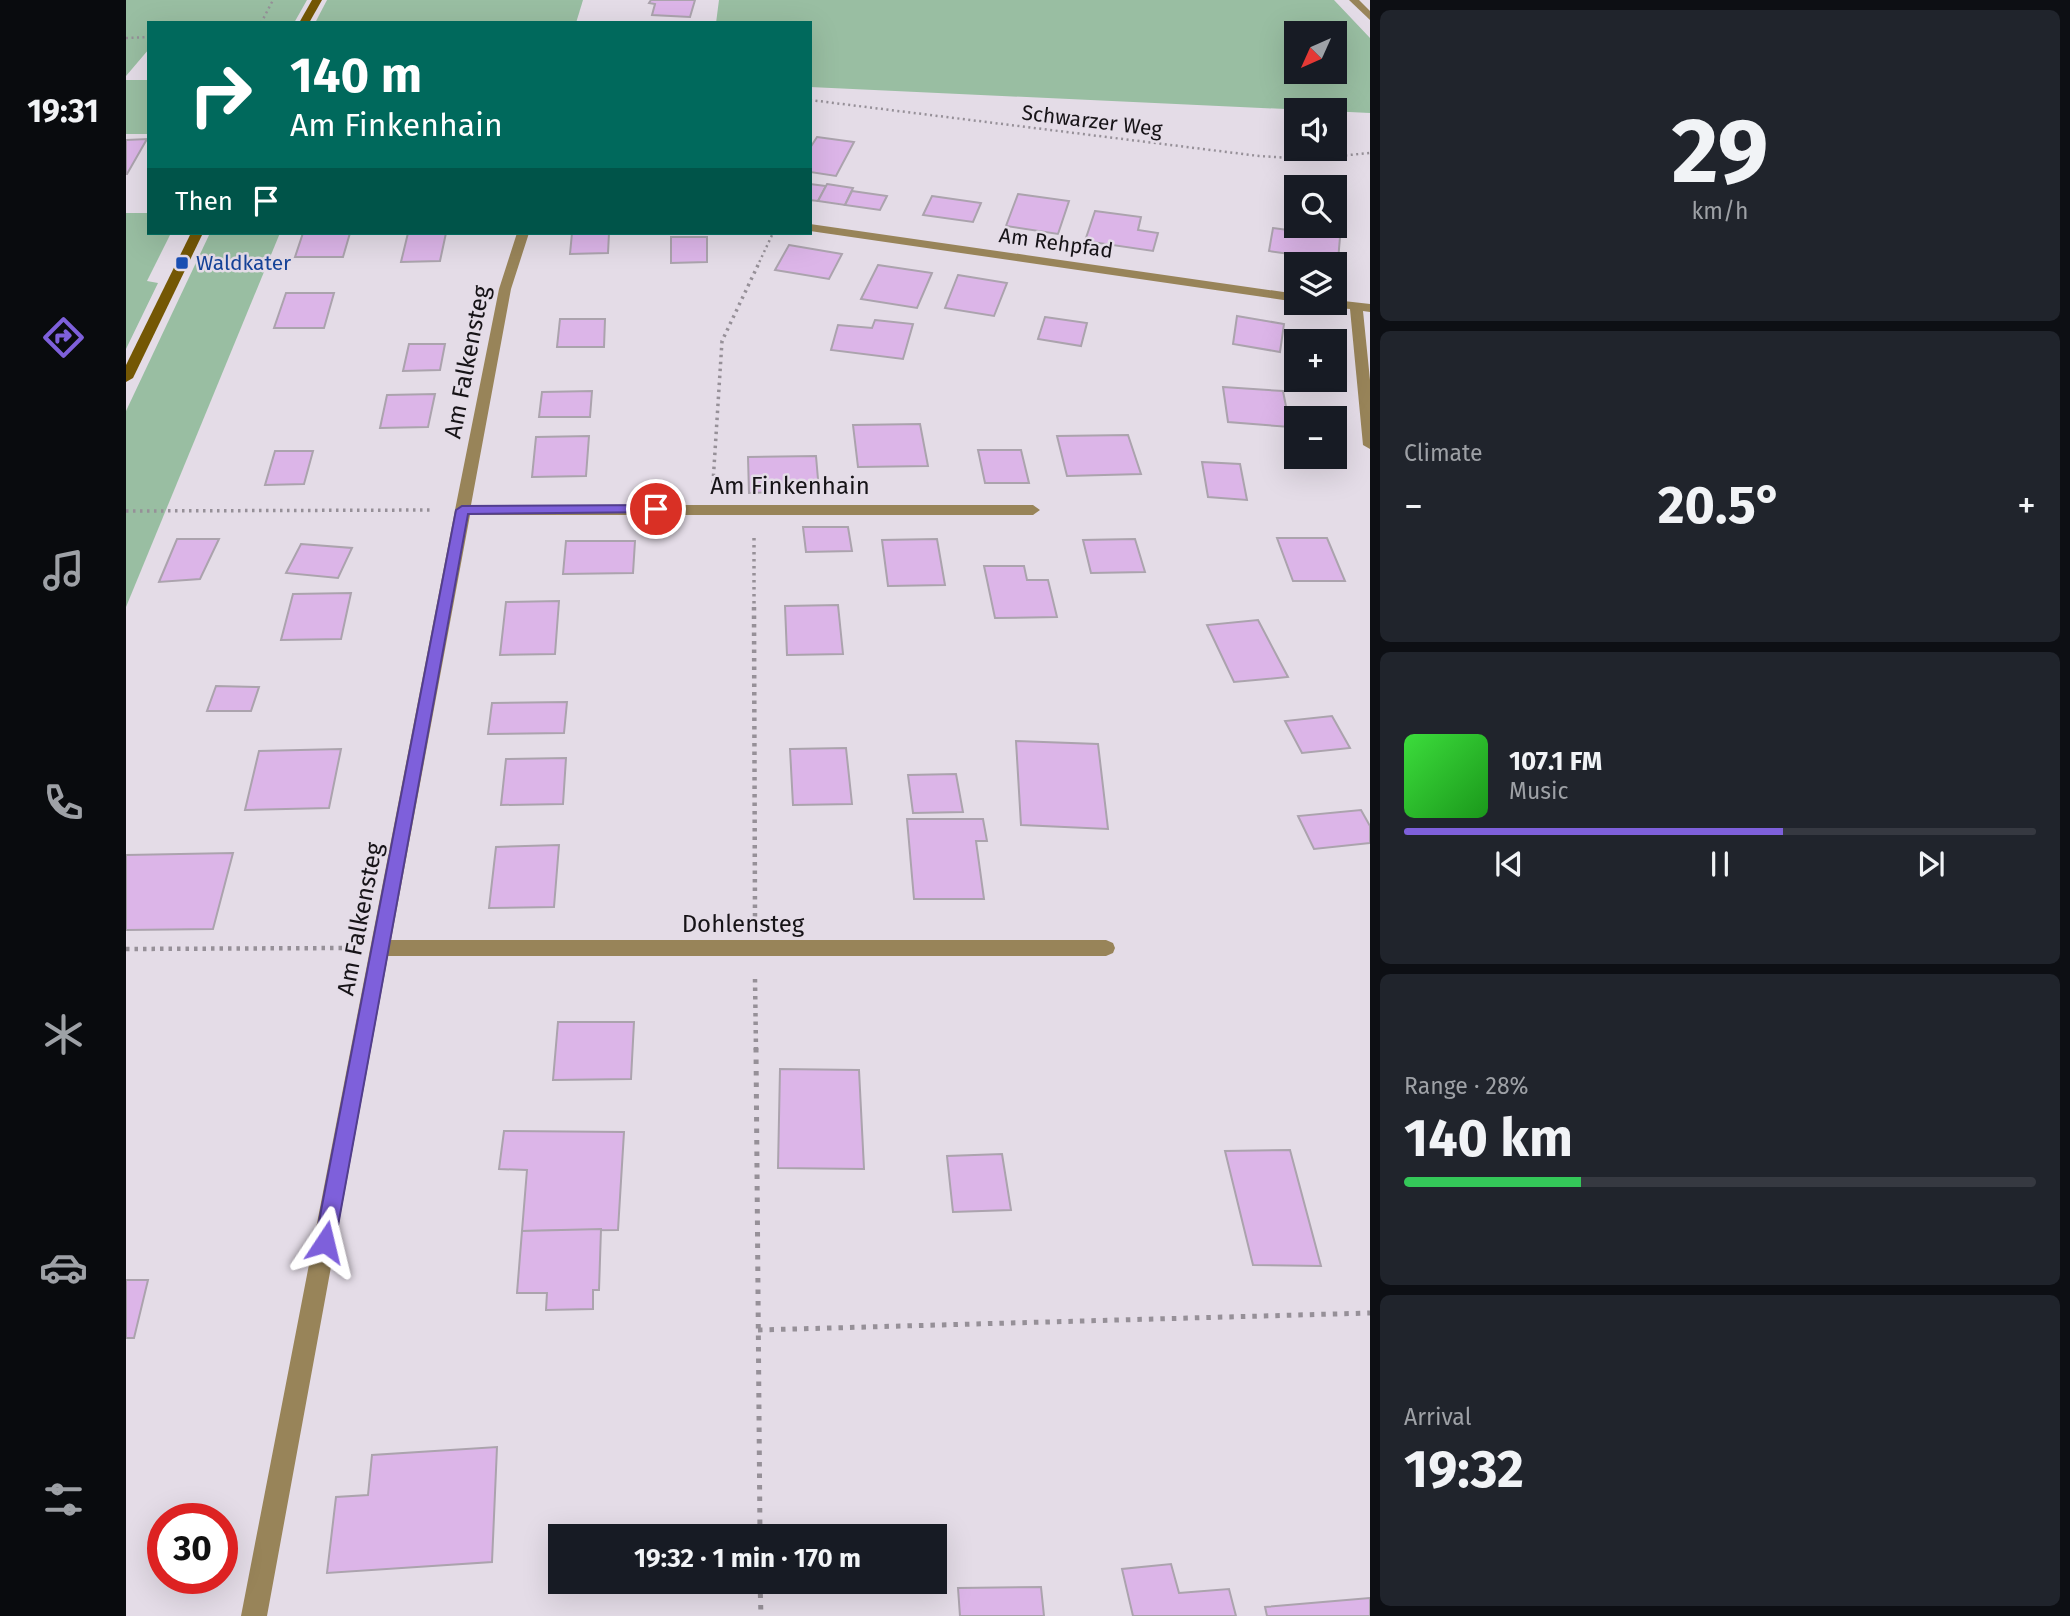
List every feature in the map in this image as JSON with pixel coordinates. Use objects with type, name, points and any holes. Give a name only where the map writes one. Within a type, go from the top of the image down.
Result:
[{"type":"main road","points":[[305,21],[317,0]]},
{"type":"main road","points":[[126,377],[196,235]]},
{"type":"street","points":[[1354,0],[1370,17]]},
{"type":"street","name":"Am Rehpfad","points":[[812,227],[1284,296]]},
{"type":"street","name":"Am Falkensteg","points":[[254,1616],[462,510],[505,289],[522,235]]},
{"type":"street","points":[[1347,306],[1370,308]]},
{"type":"street","points":[[1356,307],[1370,445]]},
{"type":"street","name":"Am Finkenhain","points":[[462,510],[1032,510]]},
{"type":"street","name":"Dohlensteg","points":[[380,948],[1106,948]]},
{"type":"path","points":[[262,21],[272,0]]},
{"type":"path","points":[[126,38],[147,37]]},
{"type":"path","name":"Schwarzer Weg","points":[[812,100],[1259,156],[1307,159],[1370,153]]},
{"type":"path","points":[[711,509],[722,341],[772,235]]},
{"type":"path","points":[[126,511],[462,510]]},
{"type":"path","points":[[754,510],[760,1524]]},
{"type":"path","points":[[126,949],[380,948]]},
{"type":"path","points":[[758,1330],[1370,1313]]},
{"type":"path","points":[[760,1594],[761,1616]]},
{"type":"green space","points":[[126,0],[307,0],[295,21],[147,21],[147,51],[126,76]]},
{"type":"green space","points":[[327,0],[583,0],[577,21],[316,21]]},
{"type":"green space","points":[[719,0],[1334,0],[1370,38],[1370,113],[1347,112],[1347,98],[1284,98],[1284,109],[812,87],[812,21],[716,21]]},
{"type":"green space","points":[[126,80],[147,80],[147,134],[126,134]]},
{"type":"green space","points":[[126,213],[147,213],[147,235],[170,235],[147,281],[158,283],[126,349]]},
{"type":"green space","points":[[209,235],[279,235],[126,607],[126,411]]},
{"type":"building","points":[[651,0],[695,0],[690,17],[652,15],[655,4],[649,3]]},
{"type":"building","points":[[817,137],[854,142],[836,176],[812,172],[812,145]]},
{"type":"building","points":[[147,139],[127,174],[126,174],[126,140]]},
{"type":"building","points":[[812,184],[826,186],[818,201],[812,200]]},
{"type":"building","points":[[827,184],[853,188],[845,205],[818,201]]},
{"type":"building","points":[[852,191],[887,196],[880,210],[845,205]]},
{"type":"building","points":[[1018,194],[1069,201],[1058,234],[1006,226]]},
{"type":"building","points":[[932,196],[981,203],[973,222],[923,215]]},
{"type":"building","points":[[1095,211],[1141,217],[1138,230],[1158,233],[1153,251],[1085,241]]},
{"type":"building","points":[[1273,228],[1284,229],[1284,238],[1340,238],[1339,252],[1269,251]]},
{"type":"building","points":[[302,235],[349,235],[343,257],[295,257]]},
{"type":"building","points":[[408,235],[446,235],[440,261],[401,262]]},
{"type":"building","points":[[572,235],[609,235],[608,253],[570,254]]},
{"type":"building","points":[[671,237],[707,237],[707,262],[671,263]]},
{"type":"building","points":[[789,245],[842,254],[829,279],[775,270]]},
{"type":"building","points":[[878,265],[932,273],[917,308],[861,299]]},
{"type":"building","points":[[958,275],[1007,283],[994,316],[945,308]]},
{"type":"building","points":[[286,293],[334,293],[324,328],[274,328]]},
{"type":"building","points":[[1237,316],[1284,324],[1280,352],[1233,344]]},
{"type":"building","points":[[1045,317],[1087,323],[1081,346],[1038,339]]},
{"type":"building","points":[[560,319],[605,319],[604,347],[557,347]]},
{"type":"building","points":[[875,320],[913,324],[903,359],[831,350],[838,325],[872,328]]},
{"type":"building","points":[[409,344],[445,344],[440,370],[403,371]]},
{"type":"building","points":[[1223,387],[1283,391],[1286,406],[1284,427],[1228,422]]},
{"type":"building","points":[[592,391],[590,417],[539,417],[542,392]]},
{"type":"building","points":[[435,394],[428,427],[380,428],[387,395]]},
{"type":"building","points":[[920,424],[928,466],[858,467],[853,425]]},
{"type":"building","points":[[1128,435],[1141,474],[1067,476],[1057,436]]},
{"type":"building","points":[[589,436],[586,476],[532,477],[536,437]]},
{"type":"building","points":[[978,450],[1021,450],[1029,483],[985,483]]},
{"type":"building","points":[[275,451],[313,451],[304,484],[265,485]]},
{"type":"building","points":[[816,456],[819,491],[749,493],[748,457]]},
{"type":"building","points":[[1202,462],[1240,464],[1247,500],[1208,497]]},
{"type":"building","points":[[803,527],[848,527],[852,551],[806,552]]},
{"type":"building","points":[[1277,538],[1327,538],[1345,581],[1293,581]]},
{"type":"building","points":[[177,539],[219,539],[200,579],[159,582]]},
{"type":"building","points":[[937,539],[945,585],[888,586],[882,540]]},
{"type":"building","points":[[1135,539],[1145,572],[1091,573],[1083,540]]},
{"type":"building","points":[[566,541],[635,541],[633,573],[563,574]]},
{"type":"building","points":[[301,544],[352,548],[338,578],[286,573]]},
{"type":"building","points":[[984,566],[1024,566],[1027,580],[1048,580],[1057,617],[995,618]]},
{"type":"building","points":[[351,593],[341,639],[281,640],[293,594]]},
{"type":"building","points":[[559,601],[555,654],[500,655],[506,602]]},
{"type":"building","points":[[838,605],[843,654],[787,655],[785,606]]},
{"type":"building","points":[[1258,620],[1288,677],[1234,682],[1207,625]]},
{"type":"building","points":[[216,686],[259,687],[251,711],[207,711]]},
{"type":"building","points":[[567,702],[564,733],[488,734],[492,703]]},
{"type":"building","points":[[1332,716],[1350,748],[1302,753],[1285,721]]},
{"type":"building","points":[[1016,741],[1098,744],[1108,829],[1021,825]]},
{"type":"building","points":[[846,748],[852,804],[793,805],[790,749]]},
{"type":"building","points":[[341,749],[329,808],[245,810],[259,751]]},
{"type":"building","points":[[566,758],[563,804],[501,805],[506,759]]},
{"type":"building","points":[[956,774],[963,812],[913,813],[908,775]]},
{"type":"building","points":[[1361,810],[1370,826],[1370,843],[1314,849],[1298,816]]},
{"type":"building","points":[[907,819],[983,819],[987,841],[976,841],[984,899],[914,899]]},
{"type":"building","points":[[559,845],[554,907],[489,908],[496,847]]},
{"type":"building","points":[[233,853],[213,929],[126,930],[126,855]]},
{"type":"building","points":[[558,1022],[634,1022],[631,1079],[553,1080]]},
{"type":"building","points":[[780,1069],[859,1070],[864,1169],[778,1168]]},
{"type":"building","points":[[504,1131],[624,1132],[618,1230],[522,1231],[527,1170],[499,1169]]},
{"type":"building","points":[[1290,1150],[1321,1266],[1253,1265],[1225,1151]]},
{"type":"building","points":[[1002,1154],[1011,1210],[953,1212],[947,1156]]},
{"type":"building","points":[[601,1229],[599,1290],[593,1290],[593,1309],[546,1310],[547,1293],[517,1293],[522,1231]]},
{"type":"building","points":[[126,1280],[148,1280],[134,1338],[126,1338]]},
{"type":"building","points":[[497,1447],[492,1562],[327,1573],[336,1497],[368,1495],[372,1455]]},
{"type":"building","points":[[1171,1564],[1179,1593],[1229,1589],[1236,1616],[1133,1616],[1122,1569]]},
{"type":"building","points":[[1041,1587],[1044,1616],[960,1616],[958,1588]]},
{"type":"building","points":[[1370,1598],[1370,1616],[1267,1616],[1265,1607]]},
{"type":"place","name":"Waldkater","points":[[182,263]]},
{"type":"route","points":[[325,1242],[462,510],[656,509]]}]
